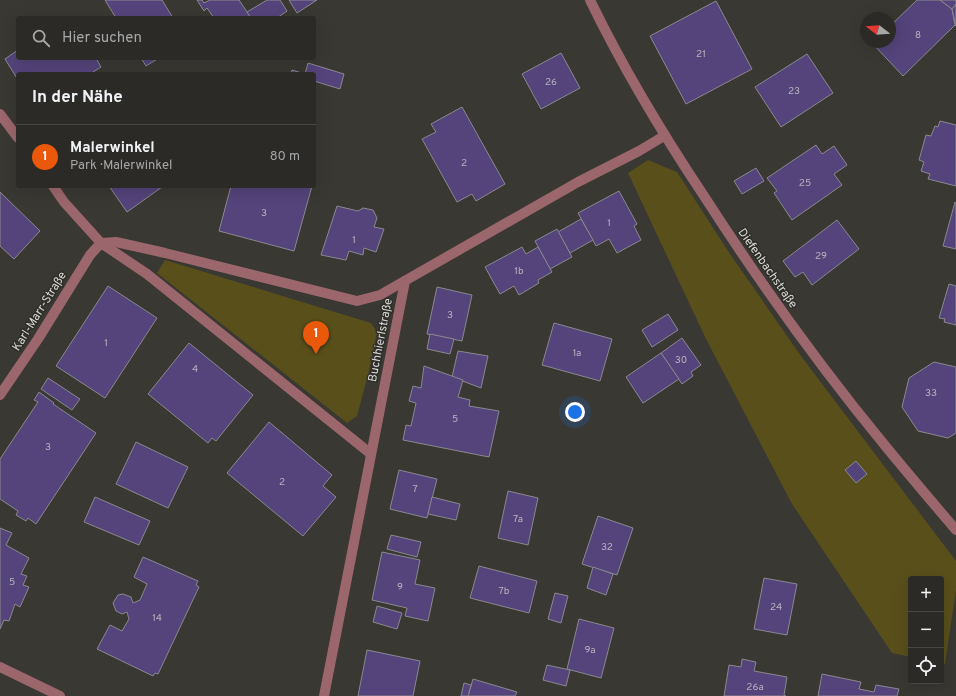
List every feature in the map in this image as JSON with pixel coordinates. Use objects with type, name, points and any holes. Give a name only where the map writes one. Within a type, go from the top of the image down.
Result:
[{"type":"street","name":"Diefenbachstraße","points":[[590,0],[611,45],[664,136],[737,247],[803,340],[886,448],[956,530]]},
{"type":"street","points":[[0,114],[16,135]]},
{"type":"street","points":[[101,243],[116,242],[165,253],[357,301],[380,295],[578,182],[639,151],[664,136]]},
{"type":"street","points":[[54,188],[64,202],[101,243],[147,274],[371,454]]},
{"type":"street","name":"Karl-Marr-Straße","points":[[0,395],[38,339],[90,255],[101,243]]},
{"type":"street","name":"Buchhierlstraße","points":[[324,696],[405,281]]},
{"type":"street","points":[[0,667],[60,696]]},
{"type":"shaded area","points":[[648,160],[677,172],[730,254],[801,356],[956,561],[956,590],[945,664],[944,576],[908,576],[908,656],[892,653],[792,504],[706,339],[628,173]]},
{"type":"shaded area","points":[[165,260],[371,323],[377,332],[368,375],[357,416],[347,423],[157,273]]},
{"type":"building","points":[[105,0],[162,0],[172,16],[115,16]]},
{"type":"building","points":[[197,0],[202,0],[204,3],[210,0],[239,0],[250,16],[213,16],[207,8],[204,11]]},
{"type":"building","points":[[267,0],[280,0],[287,11],[280,16],[250,16],[247,12]]},
{"type":"building","points":[[289,0],[317,0],[297,13]]},
{"type":"building","points":[[917,0],[940,0],[952,9],[955,25],[903,76],[877,48],[896,48],[896,20]]},
{"type":"building","points":[[940,0],[956,0],[956,4],[952,9]]},
{"type":"building","points":[[716,1],[752,69],[686,104],[650,36]]},
{"type":"building","points":[[956,4],[956,26],[952,9]]},
{"type":"building","points":[[16,51],[16,60],[97,60],[101,67],[93,72],[16,72],[16,77],[5,59]]},
{"type":"building","points":[[561,53],[580,88],[541,109],[522,74]]},
{"type":"building","points":[[807,54],[833,93],[781,127],[755,87]]},
{"type":"building","points":[[142,60],[156,60],[146,66]]},
{"type":"building","points":[[308,63],[344,74],[340,89],[316,82],[316,72],[306,72]]},
{"type":"building","points":[[462,107],[505,184],[476,201],[472,194],[457,202],[422,139],[436,132],[431,124]]},
{"type":"building","points":[[940,121],[956,125],[956,186],[928,179],[930,174],[921,171],[924,162],[919,160],[926,135],[931,136],[935,126],[938,127]]},
{"type":"building","points":[[816,145],[822,154],[834,146],[847,165],[834,174],[842,185],[792,220],[774,193],[777,191],[767,178]]},
{"type":"building","points":[[756,168],[764,181],[742,194],[734,181]]},
{"type":"building","points":[[110,188],[161,188],[127,212]]},
{"type":"building","points":[[230,188],[311,188],[294,251],[219,231]]},
{"type":"building","points":[[619,191],[637,224],[634,226],[641,240],[617,253],[609,239],[596,246],[578,213]]},
{"type":"building","points":[[0,192],[40,231],[14,259],[0,246]]},
{"type":"building","points":[[955,202],[956,203],[956,249],[943,246]]},
{"type":"building","points":[[337,206],[358,211],[363,208],[373,210],[377,218],[374,227],[384,229],[376,252],[364,248],[363,255],[349,251],[346,260],[321,255]]},
{"type":"building","points":[[581,219],[593,240],[570,253],[558,232]]},
{"type":"building","points":[[837,220],[859,249],[812,285],[803,272],[795,277],[783,261]]},
{"type":"building","points":[[557,229],[572,257],[550,269],[535,241]]},
{"type":"building","points":[[522,247],[526,254],[538,247],[552,272],[538,280],[539,283],[519,295],[514,286],[500,294],[485,267]]},
{"type":"building","points":[[949,284],[956,286],[956,325],[944,322],[945,319],[939,318]]},
{"type":"building","points":[[108,286],[157,318],[105,398],[56,366]]},
{"type":"building","points":[[437,287],[472,295],[462,341],[427,334]]},
{"type":"building","points":[[668,314],[678,330],[652,347],[642,330]]},
{"type":"building","points":[[554,323],[612,339],[600,381],[542,365]]},
{"type":"building","points":[[430,334],[454,339],[450,354],[427,349]]},
{"type":"building","points":[[682,338],[701,365],[691,372],[693,376],[682,384],[661,353]]},
{"type":"building","points":[[189,343],[253,395],[216,441],[212,438],[208,443],[148,394]]},
{"type":"building","points":[[458,351],[488,356],[481,388],[452,377]]},
{"type":"building","points":[[661,353],[679,379],[643,403],[626,377]]},
{"type":"building","points":[[934,362],[956,367],[956,433],[948,438],[918,431],[902,407],[909,378]]},
{"type":"building","points":[[424,366],[463,380],[458,397],[470,400],[469,406],[499,411],[489,457],[403,440],[406,425],[411,426],[416,403],[409,401],[413,386],[421,388]]},
{"type":"building","points":[[48,378],[80,399],[72,410],[41,389]]},
{"type":"building","points":[[39,392],[54,403],[53,404],[96,433],[36,524],[28,518],[26,521],[16,515],[18,511],[0,499],[0,459],[38,402],[34,400]]},
{"type":"building","points":[[269,422],[332,475],[323,486],[336,497],[303,536],[227,473]]},
{"type":"building","points":[[136,442],[188,467],[168,508],[116,484]]},
{"type":"building","points":[[856,461],[867,474],[856,483],[845,470]]},
{"type":"building","points":[[399,470],[437,479],[427,518],[390,509]]},
{"type":"building","points":[[508,491],[538,498],[528,545],[498,538]]},
{"type":"building","points":[[95,497],[150,521],[139,545],[84,522]]},
{"type":"building","points":[[432,497],[460,504],[456,520],[428,514]]},
{"type":"building","points":[[598,516],[633,528],[617,575],[582,564]]},
{"type":"building","points":[[0,528],[12,533],[6,545],[29,558],[21,574],[27,576],[23,585],[29,587],[20,607],[15,604],[9,621],[4,620],[0,629]]},
{"type":"building","points":[[391,535],[421,542],[417,557],[387,549]]},
{"type":"building","points":[[382,552],[420,560],[415,584],[435,588],[428,621],[405,616],[407,608],[372,600]]},
{"type":"building","points":[[143,557],[198,581],[196,585],[199,587],[158,674],[155,673],[153,676],[97,649],[110,625],[122,631],[129,619],[127,612],[122,614],[116,611],[113,603],[118,595],[123,594],[131,597],[133,603],[140,600],[147,584],[134,577]]},
{"type":"building","points":[[479,566],[537,581],[529,613],[470,598]]},
{"type":"building","points":[[593,567],[613,574],[606,595],[587,588]]},
{"type":"building","points":[[764,578],[797,584],[787,635],[754,629]]},
{"type":"building","points":[[555,593],[568,596],[561,623],[548,619]]},
{"type":"building","points":[[377,606],[402,613],[397,629],[373,622]]},
{"type":"building","points":[[579,619],[614,628],[601,678],[567,669]]},
{"type":"building","points":[[367,650],[420,661],[413,696],[358,696]]},
{"type":"building","points":[[742,659],[756,662],[754,671],[787,677],[784,695],[786,696],[724,696],[729,665],[741,667]]},
{"type":"building","points":[[547,665],[570,670],[566,686],[543,680]]},
{"type":"building","points":[[822,674],[861,682],[859,689],[874,692],[876,685],[899,689],[897,696],[818,696]]},
{"type":"building","points":[[473,679],[517,692],[515,696],[468,696]]},
{"type":"building","points":[[464,683],[471,685],[468,696],[461,696]]},
{"type":"place","name":"Malerwinkel","points":[[316,354]]}]
